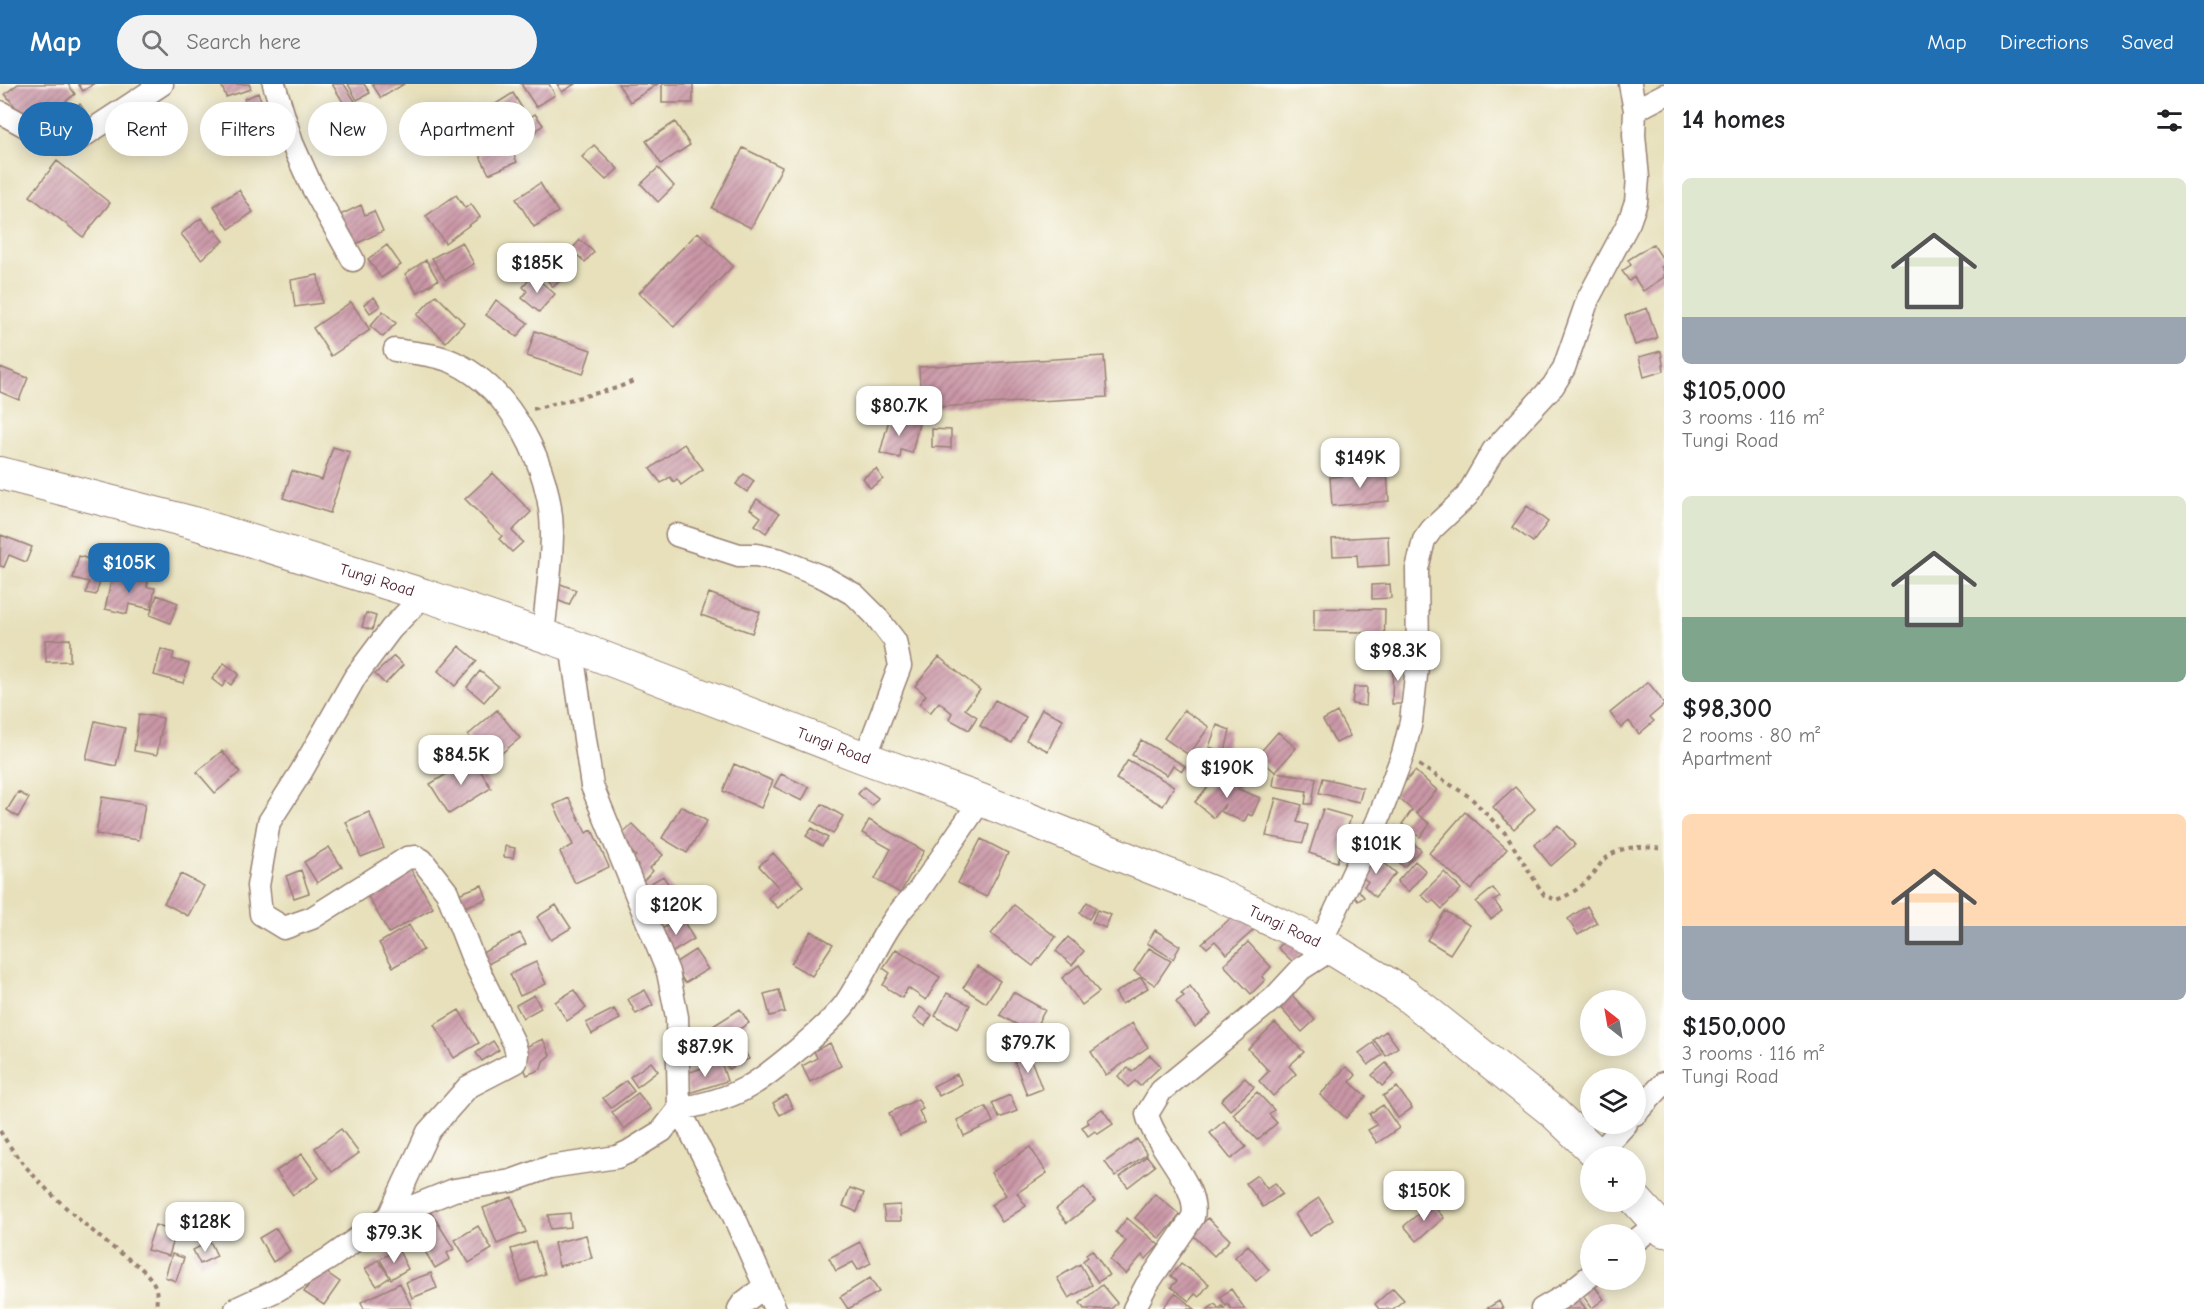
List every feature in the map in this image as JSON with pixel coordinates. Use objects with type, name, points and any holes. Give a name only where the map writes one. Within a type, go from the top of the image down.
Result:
[{"type":"main road","name":"Tungi Road","points":[[0,474],[194,523],[424,595],[557,641],[981,800],[1212,892],[1326,947],[1405,994],[1553,1112],[1588,1146]]},
{"type":"main road","points":[[1642,1212],[1652,1232]]},
{"type":"street","points":[[0,112],[56,143],[71,144],[162,84]]},
{"type":"street","points":[[274,84],[292,142],[310,183],[353,260]]},
{"type":"street","points":[[1134,1309],[1146,1286],[1194,1217],[1196,1206],[1150,1126],[1147,1114],[1161,1091],[1274,998],[1326,947],[1403,754],[1411,722],[1418,657],[1417,569],[1424,540],[1432,529],[1467,496],[1493,452],[1553,386],[1564,368],[1588,299],[1629,222],[1636,202],[1638,178],[1634,135],[1635,110],[1630,84]]},
{"type":"street","points":[[1635,110],[1664,95]]},
{"type":"street","points":[[395,350],[450,360],[464,367],[483,382],[514,415],[528,439],[546,489],[552,531],[557,641],[592,786],[668,972],[677,1017],[679,1109],[732,1212],[775,1309]]},
{"type":"street","points":[[677,535],[739,555],[756,555],[780,560],[825,578],[855,595],[875,615],[895,640],[900,666],[865,758]]},
{"type":"street","points":[[389,1216],[428,1132],[468,1087],[516,1062],[517,1054],[514,1044],[473,959],[447,892],[422,860],[416,857],[407,858],[312,918],[284,928],[261,914],[258,885],[270,822],[355,677],[391,629],[424,595]]},
{"type":"street","points":[[236,1309],[277,1290],[321,1264],[389,1216],[454,1190],[511,1181],[550,1167],[617,1157],[662,1131],[679,1109],[706,1105],[745,1089],[812,1036],[844,1005],[887,929],[904,905],[917,894],[981,800]]},
{"type":"street","points":[[1646,1102],[1664,1083]]},
{"type":"street","points":[[1607,1146],[1617,1134]]},
{"type":"street","points":[[1542,1309],[1580,1284]]},
{"type":"street","points":[[739,1309],[743,1303],[764,1287]]},
{"type":"path","points":[[514,415],[617,388],[636,380]]},
{"type":"path","points":[[1403,754],[1470,797],[1505,832],[1544,895],[1556,900],[1572,895],[1593,874],[1602,861],[1622,849],[1641,846],[1664,849]]},
{"type":"path","points":[[0,1131],[42,1184],[108,1244],[144,1271],[155,1285],[158,1300],[156,1309]]},
{"type":"building","points":[[18,84],[68,84],[75,94],[65,102],[18,102],[18,110],[5,94]]},
{"type":"building","points":[[78,84],[94,84],[83,91]]},
{"type":"building","points":[[221,84],[249,84],[251,89],[226,97]]},
{"type":"building","points":[[332,84],[344,84],[355,101],[343,102]]},
{"type":"building","points":[[348,84],[364,84],[370,93],[357,100]]},
{"type":"building","points":[[372,84],[404,84],[381,98]]},
{"type":"building","points":[[521,84],[549,84],[555,95],[536,107],[535,102]]},
{"type":"building","points":[[557,84],[575,84],[562,92]]},
{"type":"building","points":[[618,84],[658,84],[630,102]]},
{"type":"building","points":[[662,84],[693,84],[693,103],[662,103]]},
{"type":"building","points":[[258,93],[262,102],[246,102],[244,99]]},
{"type":"building","points":[[513,93],[518,102],[499,102]]},
{"type":"building","points":[[535,114],[543,125],[535,132]]},
{"type":"building","points":[[675,122],[690,145],[661,164],[646,141]]},
{"type":"building","points":[[594,145],[618,169],[606,180],[582,157]]},
{"type":"building","points":[[743,148],[782,167],[751,228],[712,208]]},
{"type":"building","points":[[480,156],[514,156],[517,162],[489,174]]},
{"type":"building","points":[[57,161],[110,203],[83,237],[30,196]]},
{"type":"building","points":[[658,168],[674,186],[658,202],[641,184]]},
{"type":"building","points":[[540,183],[558,212],[534,227],[516,199]]},
{"type":"building","points":[[239,190],[253,212],[229,229],[214,206]]},
{"type":"building","points":[[456,195],[465,208],[471,204],[480,217],[445,243],[426,216]]},
{"type":"building","points":[[361,205],[365,215],[374,211],[383,231],[354,245],[340,215]]},
{"type":"building","points":[[201,218],[212,232],[215,230],[224,241],[201,259],[181,234]]},
{"type":"building","points":[[698,232],[733,266],[674,327],[639,293]]},
{"type":"building","points":[[580,240],[594,252],[585,262],[571,250]]},
{"type":"building","points":[[462,242],[474,264],[445,280],[432,258]]},
{"type":"building","points":[[1653,244],[1664,261],[1664,266],[1661,267],[1664,277],[1643,291],[1634,277],[1629,281],[1622,271],[1631,265],[1628,260]]},
{"type":"building","points":[[387,245],[401,265],[381,278],[368,259]]},
{"type":"building","points":[[543,248],[552,259],[536,273],[527,262]]},
{"type":"building","points":[[426,260],[438,280],[417,293],[405,274]]},
{"type":"building","points":[[557,261],[568,274],[553,287],[542,274]]},
{"type":"building","points":[[318,275],[322,303],[295,307],[291,280]]},
{"type":"building","points":[[533,275],[555,294],[539,312],[522,298],[527,291],[523,287]]},
{"type":"building","points":[[436,295],[464,323],[446,342],[417,315]]},
{"type":"building","points":[[374,297],[380,306],[370,313],[364,304]]},
{"type":"building","points":[[496,300],[528,323],[517,337],[486,315]]},
{"type":"building","points":[[351,302],[370,330],[331,356],[313,328]]},
{"type":"building","points":[[1647,308],[1657,338],[1635,345],[1625,316]]},
{"type":"building","points":[[383,311],[396,323],[383,337],[370,326]]},
{"type":"building","points":[[535,331],[591,350],[583,374],[527,356]]},
{"type":"building","points":[[1661,351],[1664,371],[1644,377],[1639,357]]},
{"type":"building","points":[[1104,356],[1107,397],[921,408],[919,367]]},
{"type":"building","points":[[0,367],[28,378],[19,400],[0,392]]},
{"type":"building","points":[[890,416],[919,423],[912,453],[901,450],[900,458],[880,453]]},
{"type":"building","points":[[932,429],[951,430],[951,448],[932,447]]},
{"type":"building","points":[[684,444],[703,469],[681,485],[677,479],[674,482],[670,477],[661,483],[650,469]]},
{"type":"building","points":[[333,447],[350,452],[330,513],[283,498],[292,471],[322,480]]},
{"type":"building","points":[[876,469],[883,479],[870,488],[863,478]]},
{"type":"building","points":[[1387,472],[1389,501],[1332,506],[1330,477]]},
{"type":"building","points":[[493,473],[531,512],[512,531],[523,542],[512,552],[499,539],[502,536],[465,499]]},
{"type":"building","points":[[744,474],[754,481],[747,492],[736,484]]},
{"type":"building","points":[[757,499],[779,514],[766,533],[755,525],[761,517],[750,509]]},
{"type":"building","points":[[1527,506],[1548,522],[1533,542],[1512,527]]},
{"type":"building","points":[[1,535],[32,547],[26,562],[9,555],[4,567],[0,566]]},
{"type":"building","points":[[1388,536],[1389,565],[1358,567],[1357,555],[1333,556],[1332,539]]},
{"type":"building","points":[[79,556],[105,564],[96,595],[86,593],[89,582],[73,578]]},
{"type":"building","points":[[113,573],[148,581],[147,587],[155,588],[151,609],[129,604],[127,614],[105,609]]},
{"type":"building","points":[[558,583],[576,590],[569,605],[552,598]]},
{"type":"building","points":[[1390,584],[1391,598],[1372,599],[1372,585]]},
{"type":"building","points":[[709,593],[760,612],[752,633],[701,615]]},
{"type":"building","points":[[157,595],[178,603],[170,623],[150,615]]},
{"type":"building","points":[[1314,608],[1385,609],[1384,656],[1362,656],[1362,632],[1314,631]]},
{"type":"building","points":[[366,613],[376,616],[372,630],[362,627]]},
{"type":"building","points":[[70,639],[70,661],[46,662],[45,640]]},
{"type":"building","points":[[459,646],[477,661],[455,686],[438,671]]},
{"type":"building","points":[[161,649],[174,653],[172,659],[189,664],[183,683],[154,675]]},
{"type":"building","points":[[394,656],[403,665],[385,684],[375,674]]},
{"type":"building","points":[[939,657],[980,690],[965,709],[977,717],[969,730],[949,719],[952,713],[939,702],[930,713],[919,704],[926,695],[915,686]]},
{"type":"building","points":[[1393,659],[1405,659],[1404,704],[1392,704]]},
{"type":"building","points":[[224,663],[239,674],[231,685],[226,681],[222,687],[212,679]]},
{"type":"building","points":[[480,671],[498,686],[484,702],[467,687]]},
{"type":"building","points":[[1648,682],[1664,705],[1650,717],[1654,721],[1639,734],[1629,721],[1621,728],[1610,713]]},
{"type":"building","points":[[1354,687],[1367,687],[1366,706],[1352,704]]},
{"type":"building","points":[[995,700],[1026,717],[1012,743],[980,726]]},
{"type":"building","points":[[1042,709],[1063,719],[1048,751],[1026,740]]},
{"type":"building","points":[[497,710],[520,738],[491,762],[468,735]]},
{"type":"building","points":[[1184,710],[1209,727],[1189,755],[1164,738]]},
{"type":"building","points":[[1337,712],[1350,736],[1336,743],[1323,720]]},
{"type":"building","points":[[139,714],[163,718],[157,755],[134,751]]},
{"type":"building","points":[[95,721],[125,728],[116,766],[86,759]]},
{"type":"building","points":[[1217,725],[1230,730],[1225,752],[1209,747]]},
{"type":"building","points":[[1278,732],[1296,748],[1275,772],[1257,756]]},
{"type":"building","points":[[1141,740],[1185,766],[1182,771],[1173,765],[1167,775],[1132,755]]},
{"type":"building","points":[[222,751],[240,772],[215,793],[197,772]]},
{"type":"building","points":[[473,758],[491,788],[449,814],[430,784]]},
{"type":"building","points":[[1128,760],[1174,786],[1163,806],[1116,779]]},
{"type":"building","points":[[734,764],[773,781],[761,808],[723,791]]},
{"type":"building","points":[[1222,770],[1241,786],[1238,789],[1260,798],[1252,816],[1248,814],[1244,822],[1222,812],[1225,804],[1214,818],[1195,802]]},
{"type":"building","points":[[1415,771],[1437,790],[1416,813],[1430,824],[1420,837],[1402,824],[1412,810],[1394,794]]},
{"type":"building","points":[[1275,772],[1316,778],[1312,804],[1305,804],[1307,791],[1273,786]]},
{"type":"building","points":[[781,774],[809,787],[802,801],[774,787]]},
{"type":"building","points":[[1323,778],[1363,788],[1359,802],[1319,793]]},
{"type":"building","points":[[864,787],[878,798],[872,806],[858,794]]},
{"type":"building","points":[[1515,787],[1535,809],[1514,829],[1493,807]]},
{"type":"building","points":[[18,792],[29,798],[18,817],[7,810]]},
{"type":"building","points":[[102,797],[145,804],[139,840],[96,834]]},
{"type":"building","points":[[569,798],[586,833],[592,830],[609,867],[575,883],[560,852],[573,845],[554,805]]},
{"type":"building","points":[[1276,798],[1302,805],[1297,822],[1308,825],[1303,843],[1266,836]]},
{"type":"building","points":[[822,804],[843,816],[833,834],[812,821]]},
{"type":"building","points":[[681,806],[707,821],[687,853],[662,838]]},
{"type":"building","points":[[1323,809],[1351,817],[1337,862],[1309,853]]},
{"type":"building","points":[[369,812],[384,848],[361,857],[346,822]]},
{"type":"building","points":[[1465,812],[1507,849],[1471,890],[1429,853]]},
{"type":"building","points":[[869,820],[924,851],[900,893],[875,879],[891,849],[862,833]]},
{"type":"building","points":[[632,824],[663,855],[650,868],[653,871],[633,891],[623,880],[638,865],[633,859],[636,856],[618,838]]},
{"type":"building","points":[[1558,825],[1575,845],[1551,866],[1534,845]]},
{"type":"building","points":[[1395,826],[1421,850],[1404,867],[1381,845],[1388,838],[1385,836]]},
{"type":"building","points":[[812,828],[828,838],[822,846],[806,836]]},
{"type":"building","points":[[981,839],[1008,853],[986,897],[958,883]]},
{"type":"building","points":[[505,846],[515,848],[513,858],[504,857]]},
{"type":"building","points":[[329,847],[342,867],[317,883],[304,862]]},
{"type":"building","points":[[773,853],[803,886],[778,908],[768,898],[779,888],[759,866]]},
{"type":"building","points":[[1374,854],[1396,873],[1375,897],[1364,886],[1368,882],[1357,872]]},
{"type":"building","points":[[1415,861],[1426,871],[1408,892],[1397,882]]},
{"type":"building","points":[[410,868],[433,908],[389,933],[366,893]]},
{"type":"building","points":[[301,870],[309,893],[294,898],[286,876]]},
{"type":"building","points":[[1444,872],[1461,889],[1442,909],[1433,900],[1430,903],[1421,895]]},
{"type":"building","points":[[181,874],[204,886],[188,916],[164,903]]},
{"type":"building","points":[[663,876],[678,899],[656,913],[636,892]]},
{"type":"building","points":[[482,885],[487,899],[458,909],[453,896]]},
{"type":"building","points":[[1357,888],[1364,897],[1358,901],[1351,892]]},
{"type":"building","points":[[1493,888],[1500,897],[1494,901],[1502,911],[1491,919],[1476,902]]},
{"type":"building","points":[[1087,902],[1096,908],[1089,919],[1080,913]]},
{"type":"building","points":[[556,905],[571,928],[551,940],[537,917]]},
{"type":"building","points":[[1014,905],[1056,937],[1033,966],[991,934]]},
{"type":"building","points":[[1587,906],[1597,923],[1578,935],[1568,919]]},
{"type":"building","points":[[1097,910],[1111,915],[1105,928],[1092,922]]},
{"type":"building","points":[[1239,911],[1255,929],[1227,954],[1215,941],[1207,948],[1202,943]]},
{"type":"building","points":[[1445,911],[1469,925],[1450,954],[1427,940]]},
{"type":"building","points":[[681,917],[694,939],[670,954],[657,932]]},
{"type":"building","points":[[409,925],[423,950],[393,967],[379,943]]},
{"type":"building","points":[[1155,930],[1180,946],[1173,959],[1147,943]]},
{"type":"building","points":[[811,931],[833,944],[812,976],[791,964]]},
{"type":"building","points":[[520,933],[526,944],[488,964],[482,953]]},
{"type":"building","points":[[1068,937],[1084,951],[1072,965],[1056,951]]},
{"type":"building","points":[[1287,938],[1302,953],[1293,962],[1278,948]]},
{"type":"building","points":[[1248,942],[1271,967],[1262,977],[1265,980],[1251,994],[1224,965]]},
{"type":"building","points":[[1149,948],[1171,961],[1155,985],[1134,971]]},
{"type":"building","points":[[896,949],[940,977],[926,1000],[908,988],[902,998],[883,985],[890,973],[883,968]]},
{"type":"building","points":[[695,950],[708,969],[685,983],[673,964]]},
{"type":"building","points":[[536,962],[546,984],[520,996],[510,974]]},
{"type":"building","points":[[1079,965],[1099,992],[1082,1005],[1062,978]]},
{"type":"building","points":[[977,966],[1000,981],[986,1003],[963,988]]},
{"type":"building","points":[[1141,977],[1148,988],[1122,1004],[1115,993]]},
{"type":"building","points":[[1190,986],[1211,1014],[1195,1027],[1176,1002],[1184,996],[1181,993]]},
{"type":"building","points":[[574,990],[586,1008],[567,1021],[555,1002]]},
{"type":"building","points":[[645,990],[653,1005],[636,1014],[628,999]]},
{"type":"building","points":[[779,990],[785,1012],[770,1016],[764,994]]},
{"type":"building","points":[[1013,992],[1045,1010],[1035,1028],[1029,1025],[1026,1030],[1000,1015]]},
{"type":"building","points":[[947,993],[970,1005],[957,1029],[935,1016]]},
{"type":"building","points":[[1291,994],[1315,1020],[1302,1032],[1278,1005]]},
{"type":"building","points":[[534,995],[541,1008],[523,1018],[516,1005]]},
{"type":"building","points":[[920,1007],[932,1015],[925,1026],[913,1018]]},
{"type":"building","points":[[614,1009],[620,1019],[592,1034],[586,1023]]},
{"type":"building","points":[[740,1009],[749,1023],[722,1040],[713,1026]]},
{"type":"building","points":[[459,1010],[479,1043],[454,1058],[434,1025]]},
{"type":"building","points":[[1132,1023],[1148,1047],[1106,1075],[1091,1052]]},
{"type":"building","points":[[1275,1023],[1304,1052],[1289,1066],[1296,1074],[1273,1096],[1259,1081],[1269,1071],[1248,1049]]},
{"type":"building","points":[[1386,1031],[1398,1047],[1386,1056],[1374,1040]]},
{"type":"building","points":[[543,1039],[550,1055],[543,1061],[541,1069],[527,1075],[520,1059],[523,1048]]},
{"type":"building","points":[[493,1041],[499,1050],[482,1061],[476,1053]]},
{"type":"building","points":[[830,1043],[841,1066],[810,1082],[802,1066],[817,1058],[814,1051]]},
{"type":"building","points":[[1373,1043],[1382,1055],[1368,1065],[1359,1053]]},
{"type":"building","points":[[743,1048],[749,1059],[729,1069],[723,1058]]},
{"type":"building","points":[[1029,1054],[1042,1089],[1027,1095],[1014,1060]]},
{"type":"building","points":[[1150,1055],[1161,1066],[1140,1086],[1135,1081],[1128,1087],[1118,1076],[1128,1068],[1132,1072]]},
{"type":"building","points":[[651,1062],[658,1071],[637,1087],[630,1077]]},
{"type":"building","points":[[721,1062],[727,1081],[689,1093],[684,1074]]},
{"type":"building","points":[[1386,1063],[1395,1074],[1382,1086],[1372,1075]]},
{"type":"building","points":[[1346,1067],[1356,1075],[1350,1082],[1366,1096],[1346,1118],[1320,1095]]},
{"type":"building","points":[[957,1074],[962,1084],[939,1096],[933,1086]]},
{"type":"building","points":[[1245,1078],[1254,1087],[1230,1110],[1221,1100]]},
{"type":"building","points":[[626,1081],[634,1091],[611,1108],[603,1098]]},
{"type":"building","points":[[1397,1087],[1412,1108],[1398,1118],[1383,1096]]},
{"type":"building","points":[[1257,1092],[1274,1110],[1269,1114],[1277,1123],[1257,1140],[1233,1114]]},
{"type":"building","points":[[638,1093],[651,1109],[624,1129],[612,1112]]},
{"type":"building","points":[[786,1095],[793,1108],[780,1115],[773,1103]]},
{"type":"building","points":[[1010,1095],[1017,1111],[999,1118],[992,1103]]},
{"type":"building","points":[[918,1099],[923,1109],[919,1111],[925,1123],[900,1135],[889,1113]]},
{"type":"building","points":[[1383,1105],[1399,1128],[1377,1143],[1368,1130],[1377,1125],[1369,1114]]},
{"type":"building","points":[[986,1107],[993,1122],[964,1136],[957,1120]]},
{"type":"building","points":[[1102,1109],[1113,1124],[1098,1134],[1095,1131],[1088,1136],[1082,1127],[1089,1123],[1087,1120]]},
{"type":"building","points":[[1224,1121],[1246,1147],[1231,1159],[1210,1133]]},
{"type":"building","points":[[341,1129],[359,1153],[332,1172],[315,1148]]},
{"type":"building","points":[[1137,1139],[1147,1154],[1115,1176],[1105,1162]]},
{"type":"building","points":[[1030,1147],[1047,1173],[1017,1193],[1026,1206],[1002,1222],[991,1205],[1006,1195],[991,1173]]},
{"type":"building","points":[[302,1154],[319,1178],[293,1195],[276,1171]]},
{"type":"building","points":[[1147,1156],[1155,1166],[1128,1187],[1120,1177]]},
{"type":"building","points":[[1257,1175],[1267,1189],[1275,1183],[1282,1194],[1263,1207],[1246,1183]]},
{"type":"building","points":[[1084,1187],[1095,1201],[1067,1223],[1056,1209]]},
{"type":"building","points":[[850,1188],[864,1193],[857,1212],[843,1206]]},
{"type":"building","points":[[1155,1194],[1180,1215],[1160,1239],[1135,1218]]},
{"type":"building","points":[[512,1197],[526,1232],[497,1244],[483,1208]]},
{"type":"building","points":[[1319,1198],[1333,1220],[1309,1236],[1295,1214]]},
{"type":"building","points":[[1431,1203],[1444,1218],[1417,1241],[1404,1226]]},
{"type":"building","points":[[900,1205],[901,1221],[885,1221],[883,1206]]},
{"type":"building","points":[[431,1212],[454,1249],[447,1253],[450,1259],[435,1268],[409,1225]]},
{"type":"building","points":[[570,1213],[571,1227],[550,1229],[548,1215]]},
{"type":"building","points":[[1127,1218],[1159,1245],[1146,1259],[1142,1255],[1126,1274],[1110,1260],[1126,1241],[1116,1232]]},
{"type":"building","points":[[1208,1218],[1230,1240],[1214,1256],[1192,1234]]},
{"type":"building","points":[[155,1225],[176,1232],[169,1256],[147,1250]]},
{"type":"building","points":[[478,1226],[492,1249],[469,1263],[455,1240]]},
{"type":"building","points":[[276,1228],[290,1251],[273,1262],[259,1238]]},
{"type":"building","points":[[586,1235],[592,1258],[559,1266],[554,1243]]},
{"type":"building","points":[[210,1241],[217,1256],[200,1264],[193,1250]]},
{"type":"building","points":[[535,1242],[545,1274],[521,1282],[511,1249]]},
{"type":"building","points":[[860,1242],[871,1263],[858,1270],[853,1262],[836,1271],[829,1258]]},
{"type":"building","points":[[1248,1245],[1269,1270],[1256,1281],[1235,1257]]},
{"type":"building","points":[[398,1249],[408,1269],[391,1279],[380,1259]]},
{"type":"building","points":[[1092,1250],[1109,1275],[1098,1282],[1083,1261],[1088,1257],[1086,1254]]},
{"type":"building","points":[[172,1254],[184,1258],[176,1281],[165,1277]]},
{"type":"building","points":[[378,1260],[390,1277],[377,1286],[365,1269]]},
{"type":"building","points":[[1181,1263],[1209,1284],[1199,1297],[1195,1294],[1189,1301],[1171,1287],[1177,1281],[1171,1276]]},
{"type":"building","points":[[1080,1264],[1092,1285],[1069,1298],[1057,1278]]},
{"type":"building","points":[[320,1268],[340,1282],[324,1305],[304,1292]]},
{"type":"building","points":[[431,1273],[437,1288],[412,1298],[406,1282]]},
{"type":"building","points":[[870,1278],[879,1292],[848,1309],[840,1297]]},
{"type":"building","points":[[400,1283],[412,1308],[364,1309],[361,1302]]},
{"type":"building","points":[[1102,1285],[1117,1303],[1111,1309],[1084,1309],[1080,1303]]},
{"type":"building","points":[[1393,1288],[1404,1300],[1393,1309],[1379,1309],[1375,1304]]},
{"type":"building","points":[[1231,1289],[1245,1309],[1231,1309],[1228,1304],[1226,1306],[1220,1297]]},
{"type":"building","points":[[1578,1289],[1597,1290],[1604,1299],[1592,1308]]},
{"type":"building","points":[[1175,1293],[1195,1309],[1162,1309]]},
{"type":"building","points":[[1575,1295],[1586,1309],[1556,1309]]},
{"type":"building","points":[[1499,1301],[1503,1309],[1486,1309]]},
{"type":"building","points":[[1215,1304],[1219,1309],[1208,1309]]}]
